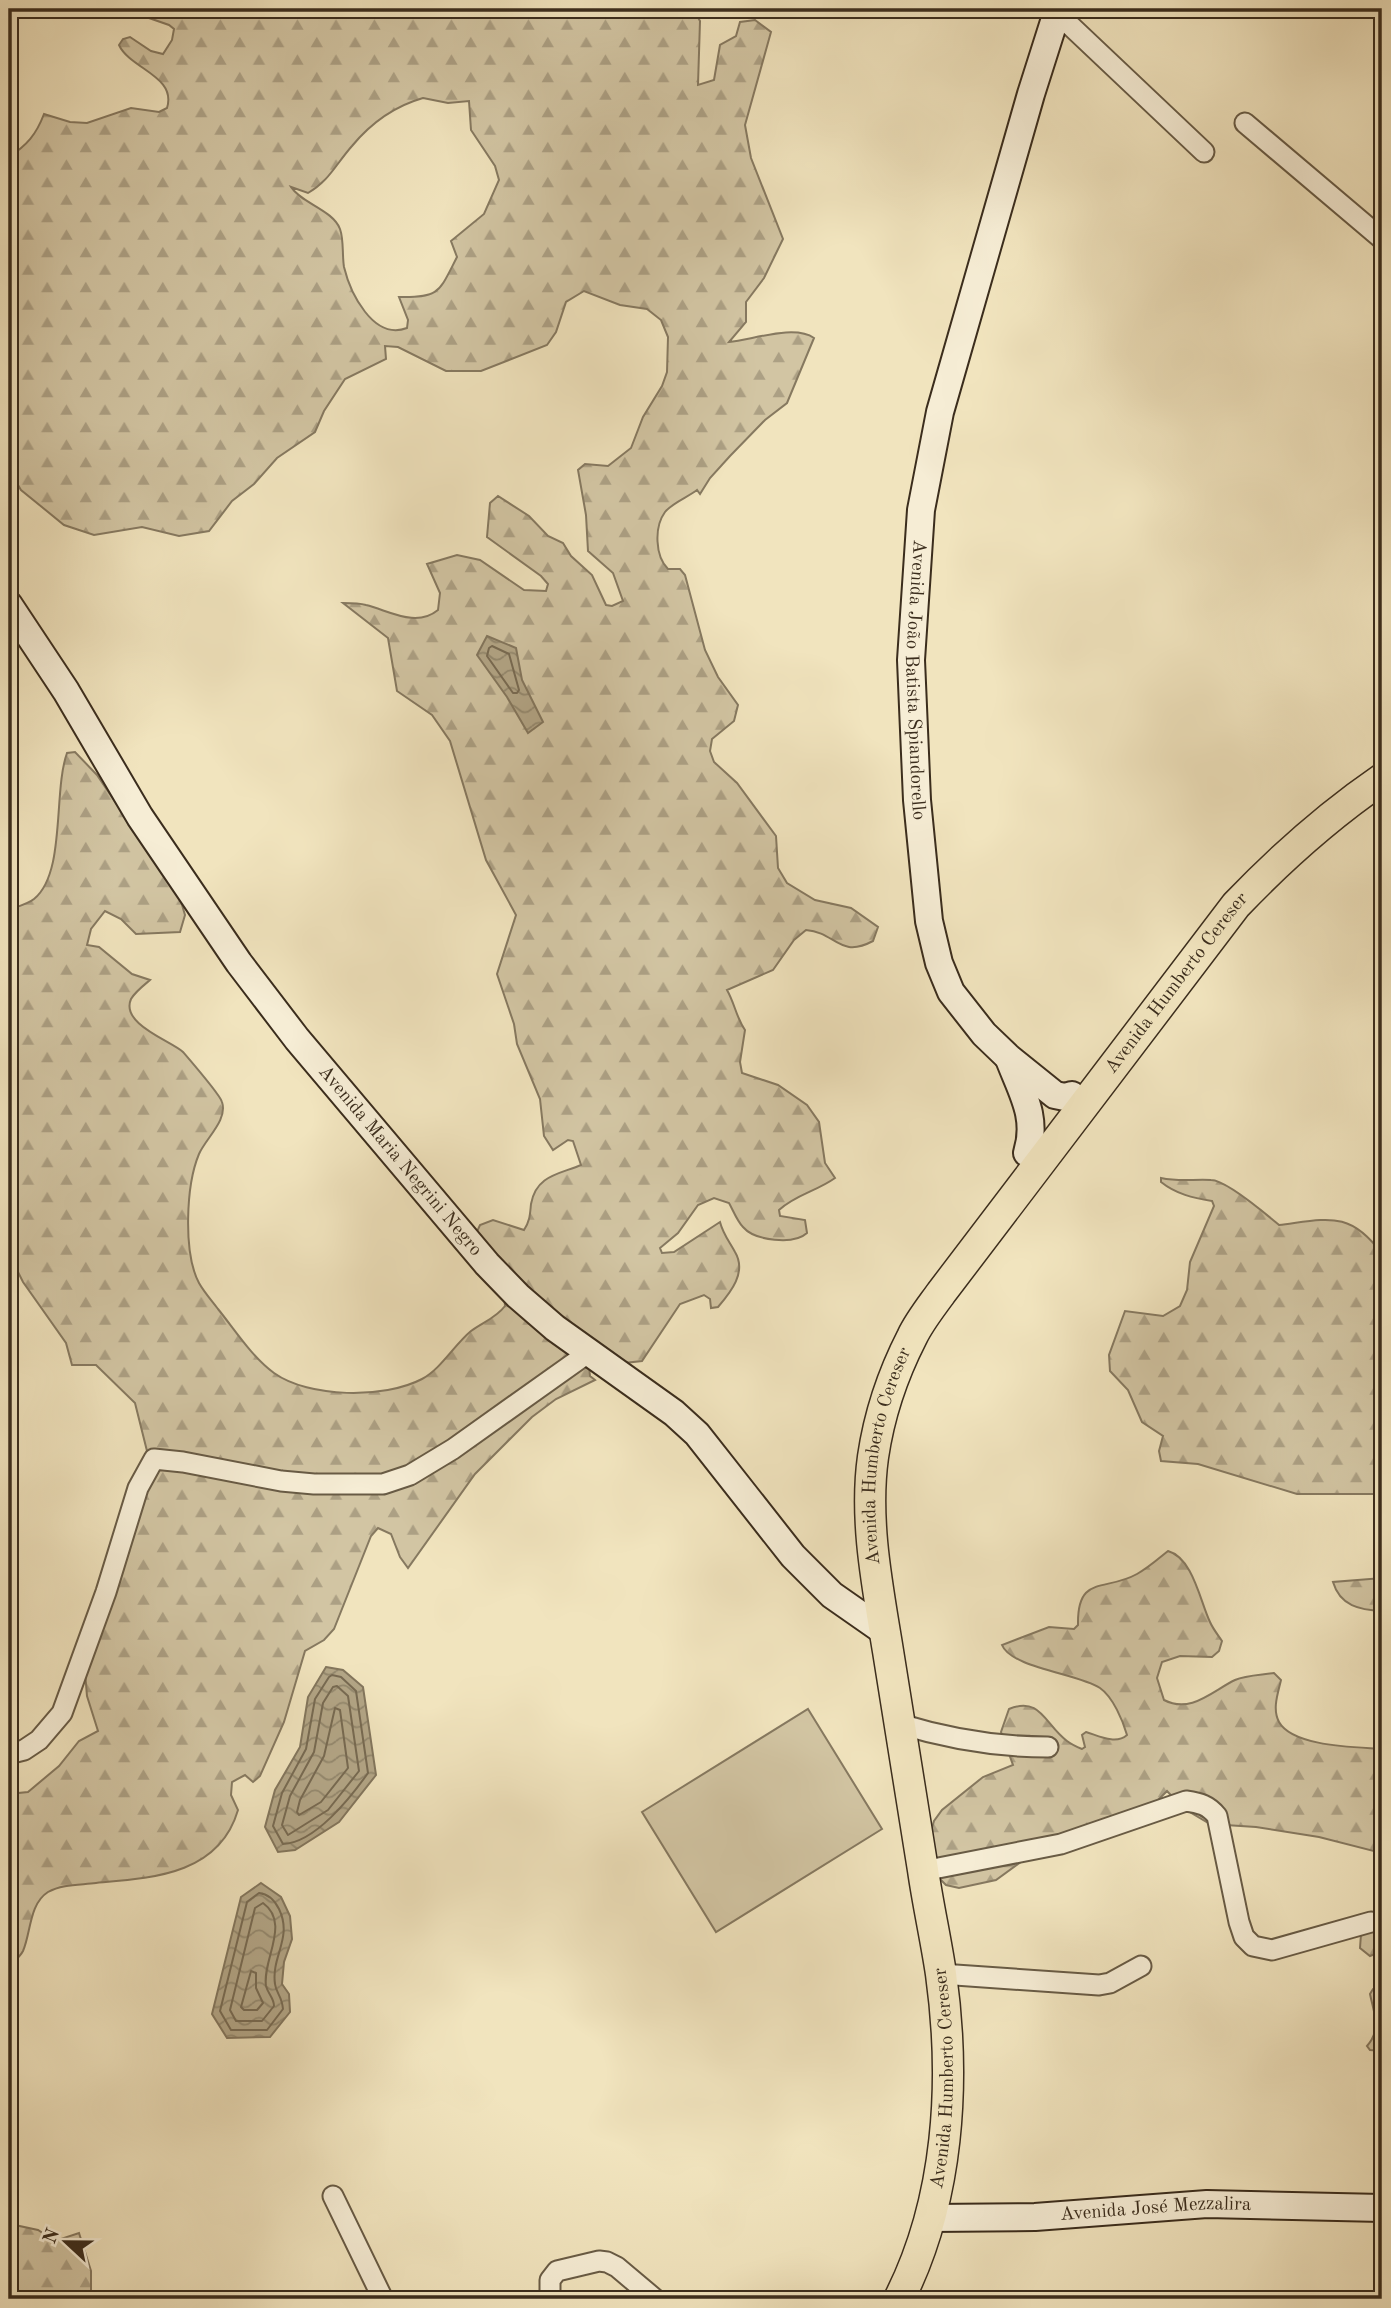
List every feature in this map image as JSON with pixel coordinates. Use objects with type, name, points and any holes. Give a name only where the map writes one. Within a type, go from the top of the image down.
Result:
[{"type":"main road","name":"Avenida Humberto Cereser","points":[[899,2299],[919,2253],[930,2218],[940,2172],[948,2092],[941,1974],[885,1632],[872,1533],[870,1492],[873,1457],[886,1399],[912,1335],[919,1326],[953,1255],[1121,1036],[1186,970],[1236,905],[1276,863],[1316,828],[1382,779]]},
{"type":"street","points":[[1057,11],[1203,152]]},
{"type":"street","name":"Avenida João Batista Spiandorello","points":[[1055,1125],[1065,1097],[1055,1095],[984,1034],[951,992],[939,963],[929,920],[917,800],[911,660],[921,510],[940,412],[1008,171],[1057,11]]},
{"type":"street","points":[[1245,123],[1382,239]]},
{"type":"street","name":"Avenida Maria Negrini Negro","points":[[9,605],[66,691],[140,817],[239,963],[297,1039],[487,1264],[518,1296],[588,1353],[674,1413],[697,1434],[793,1556],[832,1595],[885,1632]]},
{"type":"street","points":[[1009,1058],[1031,1115],[1032,1135],[1055,1125]]},
{"type":"street","points":[[9,1751],[12,1753],[24,1750],[39,1740],[62,1713],[106,1592],[138,1488],[153,1459],[183,1462],[281,1481],[325,1485],[383,1484],[410,1475],[453,1449],[588,1353]]},
{"type":"street","points":[[900,1724],[981,1744],[1048,1747]]},
{"type":"street","points":[[923,1871],[1061,1844],[1186,1801],[1201,1803],[1211,1808],[1217,1816],[1239,1922],[1244,1937],[1253,1946],[1272,1950],[1371,1922]]},
{"type":"street","points":[[941,1974],[1099,1985],[1110,1983],[1141,1966]]},
{"type":"street","points":[[333,2196],[383,2299]]},
{"type":"street","name":"Avenida José Mezzalira","points":[[930,2218],[1035,2217],[1207,2204],[1382,2207]]},
{"type":"street","points":[[550,2299],[550,2280],[557,2270],[599,2261],[613,2263],[655,2299]]},
{"type":"green space","points":[[123,9],[686,9],[696,14],[700,21],[698,85],[714,80],[720,45],[736,36],[740,22],[755,20],[771,32],[745,125],[751,158],[783,239],[764,278],[746,302],[746,322],[729,342],[796,332],[814,338],[787,403],[765,420],[730,456],[700,494],[697,490],[665,512],[659,525],[658,549],[668,569],[680,569],[685,575],[705,650],[718,677],[738,705],[734,721],[712,739],[710,751],[714,762],[737,783],[776,836],[778,868],[787,883],[815,900],[851,908],[878,927],[873,941],[852,947],[806,930],[794,940],[773,970],[727,990],[745,1030],[740,1062],[742,1073],[778,1085],[807,1105],[819,1122],[825,1163],[835,1178],[792,1200],[779,1210],[780,1216],[805,1220],[807,1233],[784,1240],[756,1236],[743,1227],[729,1203],[714,1198],[698,1205],[678,1233],[660,1248],[662,1253],[674,1252],[720,1222],[738,1259],[739,1267],[736,1281],[718,1307],[711,1308],[710,1299],[704,1295],[680,1304],[642,1361],[589,1367],[590,1376],[595,1380],[556,1399],[532,1417],[475,1474],[408,1568],[400,1557],[391,1534],[378,1528],[371,1536],[334,1629],[324,1640],[305,1651],[284,1722],[260,1776],[253,1782],[245,1775],[232,1782],[231,1795],[238,1810],[229,1832],[216,1848],[181,1869],[161,1875],[53,1889],[37,1904],[23,1951],[9,1967],[9,1794],[28,1792],[59,1766],[79,1741],[98,1731],[87,1696],[85,1672],[105,1577],[102,1573],[142,1477],[147,1451],[135,1403],[96,1365],[72,1365],[66,1343],[23,1282],[9,1254],[9,907],[14,908],[34,899],[44,887],[51,871],[67,753],[75,752],[97,775],[143,843],[172,871],[185,915],[180,932],[136,934],[121,919],[105,911],[91,929],[87,945],[99,947],[132,974],[150,980],[131,999],[133,1016],[148,1031],[183,1052],[222,1102],[222,1115],[199,1154],[191,1183],[188,1219],[190,1255],[199,1283],[258,1359],[274,1373],[289,1381],[326,1391],[347,1393],[388,1390],[406,1386],[429,1375],[471,1331],[505,1306],[504,1295],[475,1236],[480,1225],[493,1220],[524,1230],[529,1220],[534,1194],[543,1181],[581,1165],[573,1141],[568,1140],[553,1150],[544,1136],[540,1099],[517,1044],[514,1024],[497,974],[516,915],[486,860],[450,741],[432,715],[397,691],[388,638],[343,603],[363,604],[412,618],[430,615],[438,610],[440,593],[427,564],[457,555],[480,560],[524,590],[546,591],[548,584],[541,576],[487,537],[490,503],[498,496],[529,516],[548,536],[563,543],[571,556],[592,575],[606,605],[612,606],[623,601],[613,573],[588,551],[586,515],[578,470],[585,464],[608,466],[631,448],[643,417],[662,386],[667,372],[668,337],[661,320],[647,309],[620,305],[584,291],[566,302],[556,332],[547,345],[481,371],[446,371],[398,347],[385,346],[386,359],[345,379],[324,411],[315,432],[277,458],[254,484],[232,501],[209,531],[179,536],[142,527],[94,535],[64,525],[21,490],[12,475],[9,455],[9,157],[30,139],[44,114],[70,122],[87,123],[131,108],[159,112],[167,108],[168,97],[159,80],[119,45],[123,39],[130,37],[151,51],[163,54],[172,40],[174,29]],"holes":[[[423,98],[448,103],[469,101],[471,130],[495,166],[499,180],[484,214],[451,241],[457,257],[442,285],[431,294],[399,297],[408,320],[407,328],[395,330],[374,321],[358,301],[344,267],[341,233],[336,222],[291,187],[308,193],[315,188],[327,178],[359,138],[393,111]]]},
{"type":"green space","points":[[1161,1178],[1218,1181],[1246,1198],[1279,1225],[1325,1220],[1348,1224],[1359,1230],[1382,1254],[1382,1494],[1297,1494],[1198,1464],[1161,1461],[1159,1451],[1163,1436],[1142,1422],[1128,1390],[1110,1371],[1109,1355],[1125,1311],[1163,1316],[1180,1306],[1187,1290],[1190,1262],[1214,1206],[1212,1201],[1173,1190],[1161,1182]]},
{"type":"green space","points":[[1168,1551],[1177,1555],[1190,1571],[1210,1622],[1222,1641],[1219,1651],[1212,1657],[1180,1656],[1162,1662],[1157,1678],[1164,1700],[1174,1704],[1192,1703],[1239,1678],[1274,1673],[1281,1680],[1276,1701],[1277,1717],[1286,1730],[1311,1741],[1326,1744],[1382,1749],[1382,1858],[1378,1852],[1319,1837],[1256,1827],[1210,1824],[1183,1808],[1167,1791],[1158,1800],[1153,1819],[1055,1837],[996,1880],[959,1888],[946,1885],[935,1874],[928,1841],[934,1821],[942,1810],[983,1777],[1013,1765],[1001,1732],[1009,1709],[1028,1706],[1036,1709],[1067,1741],[1082,1749],[1085,1747],[1082,1735],[1086,1732],[1113,1739],[1127,1735],[1113,1703],[1100,1688],[1018,1659],[1002,1645],[1049,1627],[1074,1629],[1078,1625],[1082,1598],[1088,1591],[1137,1574]]},
{"type":"green space","points":[[1382,1578],[1382,1611],[1352,1605],[1341,1597],[1333,1582]]},
{"type":"green space","points":[[808,1709],[882,1829],[716,1932],[642,1812]]},
{"type":"green space","points":[[1382,1886],[1382,1951],[1370,1956],[1360,1948],[1361,1934],[1381,1907]]},
{"type":"green space","points":[[1382,1986],[1382,2051],[1370,2050],[1367,2046],[1372,2040],[1376,2021],[1370,1994],[1373,1989]]},
{"type":"green space","points":[[9,2217],[15,2225],[38,2230],[55,2241],[79,2233],[91,2271],[91,2293],[86,2299],[9,2299]]},
{"type":"water","points":[[487,636],[516,648],[522,680],[543,722],[528,733],[507,697],[477,655]]},
{"type":"water","points":[[326,1667],[343,1670],[363,1687],[376,1775],[339,1822],[295,1850],[278,1852],[265,1827],[275,1790],[300,1747],[308,1697]]},
{"type":"water","points":[[261,1883],[281,1897],[290,1916],[292,1939],[284,1962],[282,1984],[289,1994],[290,2012],[270,2037],[227,2038],[212,2014],[241,1897]]}]
